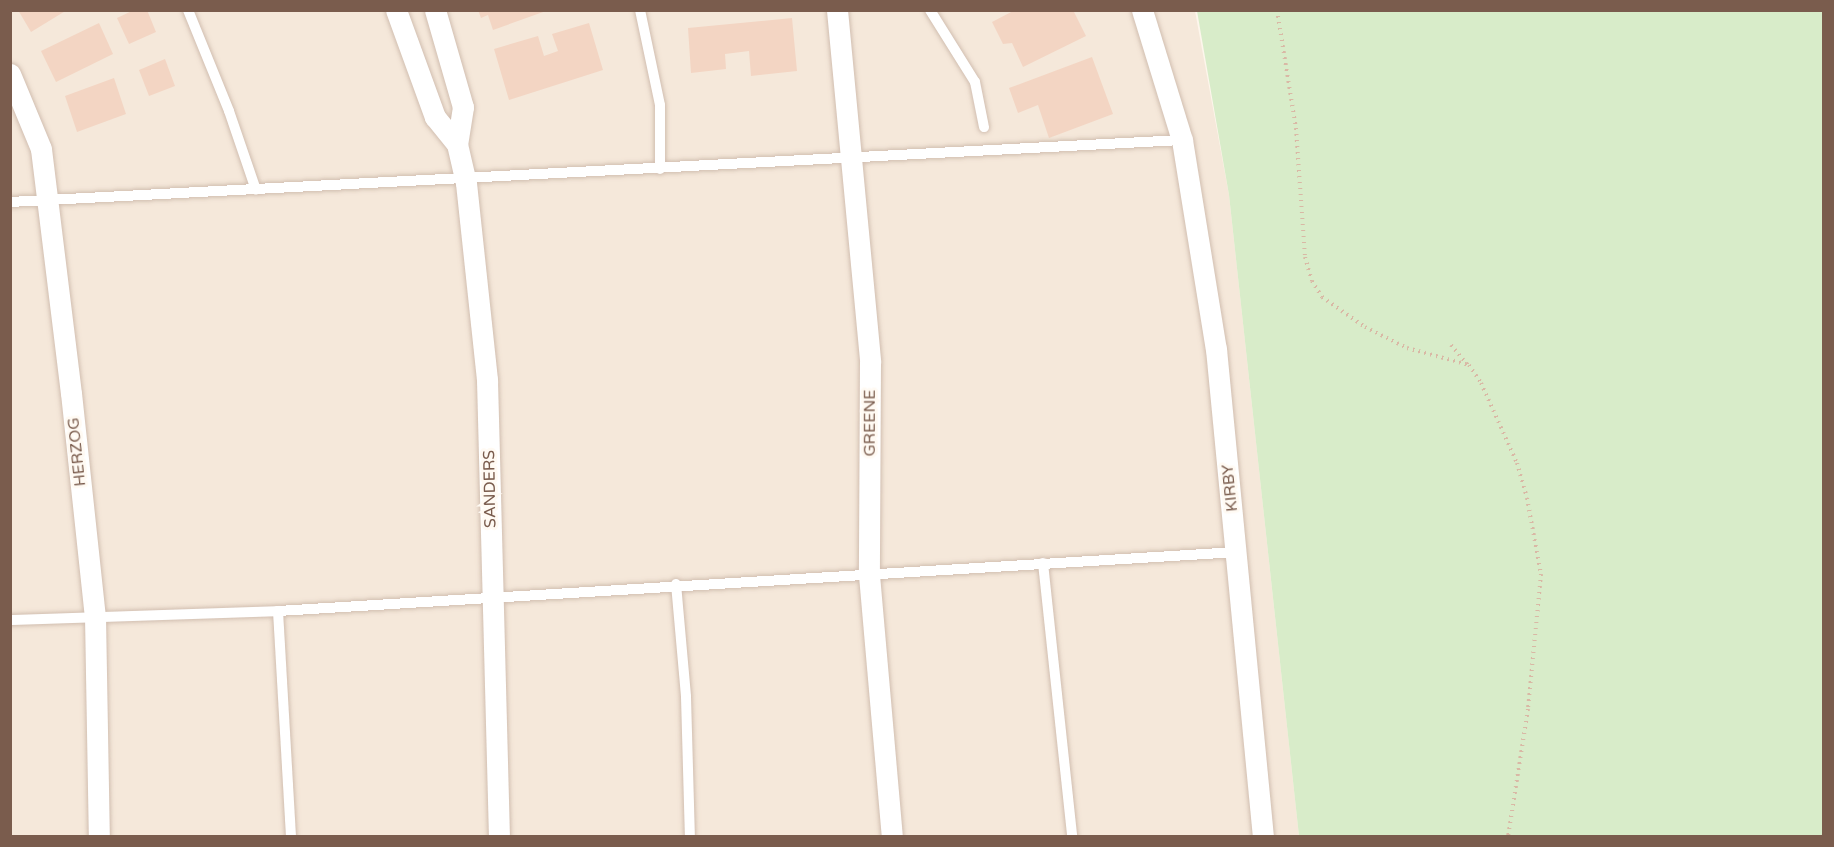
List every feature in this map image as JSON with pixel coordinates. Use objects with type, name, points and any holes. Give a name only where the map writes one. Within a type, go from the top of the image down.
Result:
[{"type":"street","name":"SANDERS","points":[[396,10],[435,117],[457,144]]},
{"type":"street","name":"SANDERS","points":[[435,10],[463,107],[457,144],[465,179],[487,380],[499,837]]},
{"type":"street","name":"GREENE","points":[[837,10],[870,362],[869,575],[892,837]]},
{"type":"street","name":"KIRBY","points":[[1142,10],[1182,140],[1216,348],[1263,837]]},
{"type":"street","name":"HERZOG","points":[[10,74],[41,149],[95,616],[99,837]]},
{"type":"lane","points":[[188,10],[230,111],[256,190]]},
{"type":"lane","points":[[640,10],[660,105],[660,169]]},
{"type":"lane","points":[[930,10],[975,82],[984,127]]},
{"type":"lane","points":[[10,202],[850,160],[1182,140]]},
{"type":"lane","points":[[10,620],[95,616],[121,619],[278,611],[676,584],[869,575],[1236,552]]},
{"type":"lane","points":[[1043,563],[1072,837]]},
{"type":"lane","points":[[676,584],[686,697],[690,837]]},
{"type":"lane","points":[[278,611],[291,837]]},
{"type":"path","points":[[1277,10],[1296,128],[1305,257],[1312,281],[1322,297],[1365,327],[1407,348],[1468,365]]},
{"type":"path","points":[[1451,345],[1481,383],[1517,463],[1541,574],[1528,709],[1508,837]]},
{"type":"shaded area","points":[[10,11],[1195,11],[1229,195],[1299,836],[11,836]]},
{"type":"green space","points":[[1197,11],[1823,11],[1823,836],[1299,836],[1229,195]]},
{"type":"building","points":[[18,10],[67,10],[31,32]]},
{"type":"building","points":[[134,10],[147,10],[156,32],[129,44],[117,18]]},
{"type":"building","points":[[478,10],[546,11],[493,30],[488,15],[481,18]]},
{"type":"building","points":[[1015,10],[1073,10],[1086,36],[1023,67],[1012,43],[1003,44],[992,22]]},
{"type":"building","points":[[792,18],[797,71],[751,76],[749,51],[725,54],[726,69],[691,73],[688,28]]},
{"type":"building","points":[[99,23],[113,54],[56,82],[41,51]]},
{"type":"building","points":[[589,23],[603,70],[509,100],[494,49],[538,36],[544,56],[558,51],[552,34]]},
{"type":"building","points":[[1092,57],[1113,114],[1049,138],[1038,105],[1018,113],[1009,88]]},
{"type":"building","points":[[165,59],[175,86],[149,96],[139,70]]},
{"type":"building","points":[[114,78],[126,114],[77,132],[65,96]]}]
